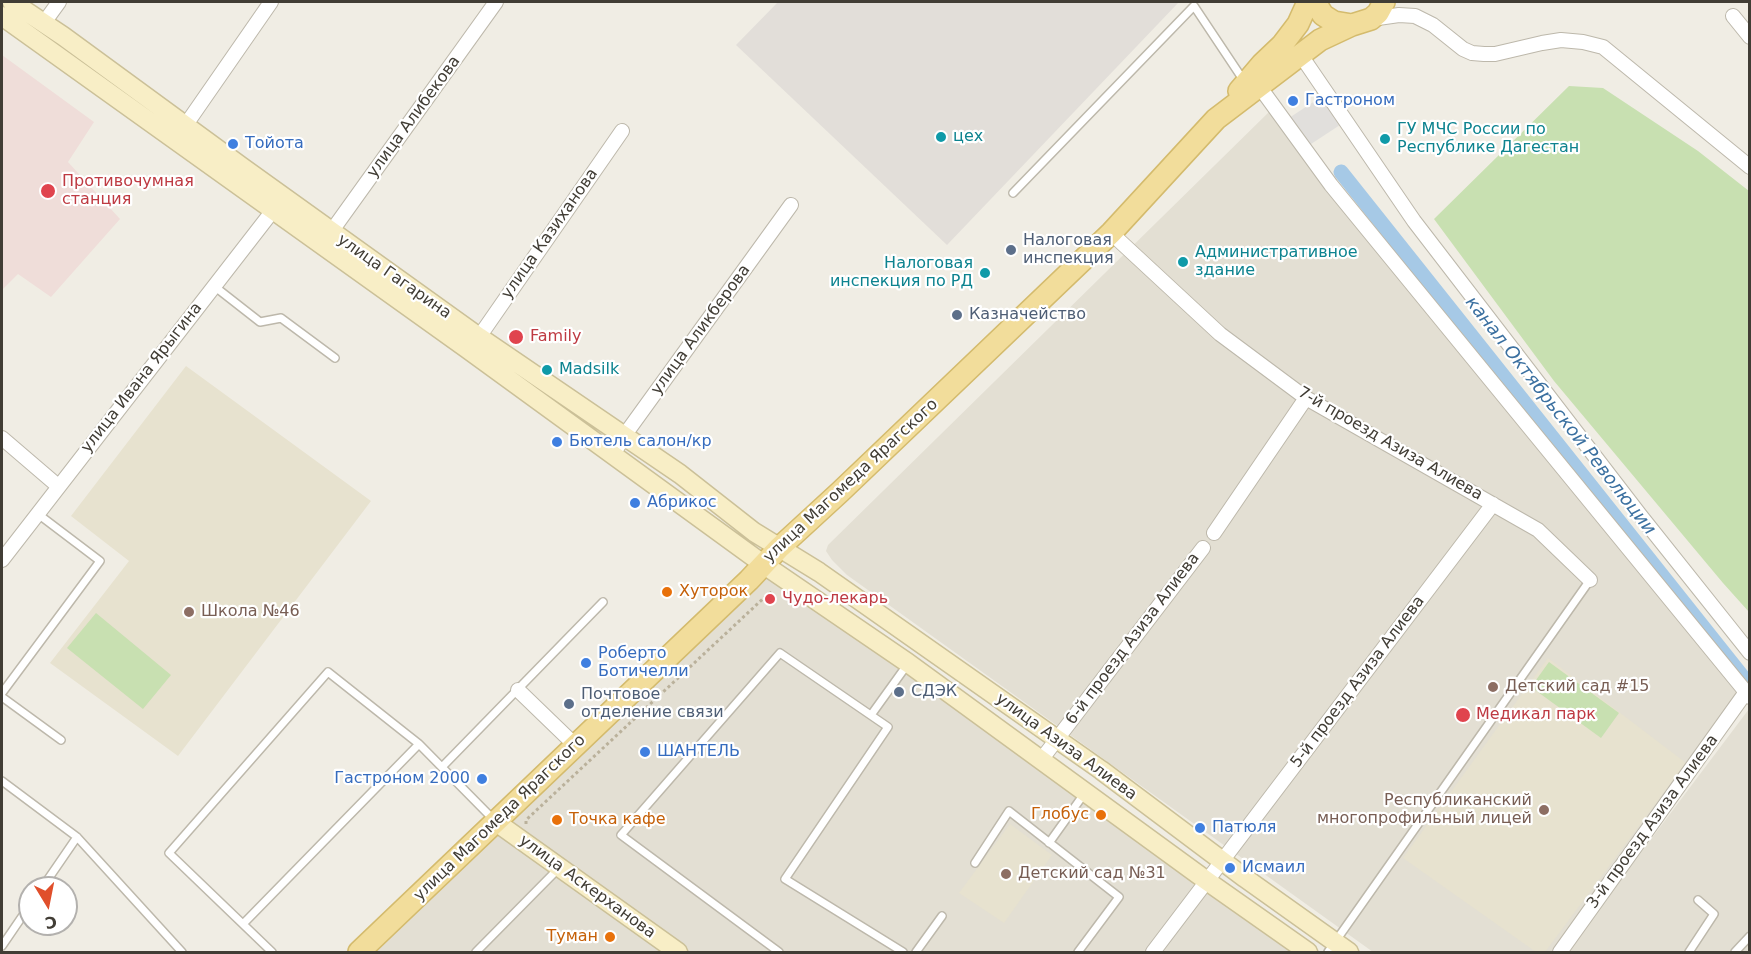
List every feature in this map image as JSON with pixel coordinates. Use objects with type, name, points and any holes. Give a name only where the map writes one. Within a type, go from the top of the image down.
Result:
[{"type":"main road","name":"улица Гагарина","points":[[12,2],[63,36],[242,168],[278,204],[763,564]]},
{"type":"main road","points":[[1252,85],[1262,64],[1282,45],[1298,24],[1308,2]]},
{"type":"main road","points":[[1315,2],[1323,15],[1334,22],[1361,22],[1378,13],[1384,2]]},
{"type":"main road","name":"улица Гагарина","points":[[2,16],[175,139],[278,204],[331,232],[479,337],[680,474],[754,532],[779,548]]},
{"type":"main road","name":"улица Магомеда Ярагского","points":[[359,952],[1111,233],[1216,119],[1252,85],[1320,40],[1361,22]]},
{"type":"main road","name":"улица Азиза Алиева","points":[[779,548],[819,572],[1101,770],[1337,949]]},
{"type":"main road","name":"улица Азиза Алиева","points":[[763,564],[908,663],[1308,952]]},
{"type":"main road","name":"улица Аскерханова","points":[[496,822],[560,867],[660,944],[678,952]]},
{"type":"street","points":[[43,24],[59,2]]},
{"type":"street","points":[[185,126],[271,2]]},
{"type":"street","name":"улица Алибекова","points":[[331,232],[496,2]]},
{"type":"street","points":[[1361,22],[1399,15],[1415,16],[1433,25],[1463,49],[1472,53],[1495,54],[1561,40],[1603,47],[1749,167]]},
{"type":"street","points":[[1733,16],[1749,37]]},
{"type":"street","points":[[1300,54],[1414,221],[1640,515],[1749,652]]},
{"type":"street","points":[[1252,85],[1748,695]]},
{"type":"street","name":"улица Казиханова","points":[[479,337],[622,131]]},
{"type":"street","name":"улица Ивана Ярыгина","points":[[2,560],[278,204]]},
{"type":"street","name":"улица Аликберова","points":[[613,454],[791,206]]},
{"type":"street","name":"7-й проезд Азиза Алиева","points":[[1111,233],[1220,334],[1306,398],[1538,530],[1590,580]]},
{"type":"street","points":[[1214,533],[1306,398]]},
{"type":"street","points":[[2,438],[58,486]]},
{"type":"street","name":"5-й проезд Азиза Алиева","points":[[1154,952],[1493,504]]},
{"type":"street","name":"6-й проезд Азиза Алиева","points":[[1041,760],[1203,548]]},
{"type":"street","points":[[518,690],[576,746]]},
{"type":"street","name":"3-й проезд Азиза Алиева","points":[[1560,952],[1748,695]]},
{"type":"lane","points":[[1013,193],[1193,4],[1252,85]]},
{"type":"lane","points":[[214,286],[260,321],[281,318],[335,358]]},
{"type":"lane","points":[[38,514],[100,561],[2,695],[61,740]]},
{"type":"lane","points":[[1337,949],[1590,580]]},
{"type":"lane","points":[[442,767],[603,602]]},
{"type":"lane","points":[[779,952],[621,835],[780,653],[888,727],[785,879],[903,952]]},
{"type":"lane","points":[[870,715],[908,663]]},
{"type":"lane","points":[[272,952],[169,853],[328,672],[419,744],[496,822]]},
{"type":"lane","points":[[243,924],[419,744]]},
{"type":"lane","points":[[2,781],[77,837],[182,952]]},
{"type":"lane","points":[[1049,843],[1086,792]]},
{"type":"lane","points":[[975,863],[1009,811],[1119,897],[1078,952]]},
{"type":"lane","points":[[50,876],[77,837]]},
{"type":"lane","points":[[476,952],[560,867]]},
{"type":"lane","points":[[1689,952],[1714,914],[1698,900]]},
{"type":"lane","points":[[916,952],[942,916]]},
{"type":"lane","points":[[2,946],[18,923]]},
{"type":"lane","points":[[1735,952],[1749,936]]},
{"type":"path","points":[[523,842],[526,820],[767,595],[775,591]]},
{"type":"shaded area","name":"цех","points":[[778,2],[1179,2],[947,245],[736,45]]},
{"type":"shaded area","name":"Противочумная станция","points":[[2,55],[94,122],[68,162],[120,219],[51,297],[18,274],[2,290]]},
{"type":"shaded area","points":[[1324,95],[1343,123],[1308,146],[1289,118]]},
{"type":"shaded area","points":[[1271,110],[1738,694],[1553,952],[1373,952],[847,575],[826,551],[828,545]]},
{"type":"shaded area","name":"Школа №46","points":[[186,366],[371,501],[178,756],[50,663],[129,561],[71,516]]},
{"type":"shaded area","points":[[762,575],[785,586],[1297,952],[373,952]]},
{"type":"shaded area","name":"Республиканский многопрофильный лицей","points":[[1548,658],[1686,763],[1545,952],[1536,952],[1403,858]]},
{"type":"shaded area","points":[[1749,709],[1749,952],[1566,952]]},
{"type":"shaded area","name":"Детский сад №31","points":[[1010,824],[1052,855],[1004,923],[959,893]]},
{"type":"green space","points":[[1569,86],[1603,88],[1698,151],[1749,191],[1749,612],[1554,381],[1434,219]]},
{"type":"green space","points":[[96,613],[171,675],[143,709],[67,648]]},
{"type":"green space","points":[[1549,662],[1619,713],[1601,738],[1531,687]]},
{"type":"waterway","name":"канал Октябрьской Революции","points":[[1341,172],[1750,686]]},
{"type":"place","name":"Гастроном","points":[[1293,101]]},
{"type":"place","name":"цех","points":[[941,137]]},
{"type":"place","name":"ГУ МЧС России по Республике Дагестан","points":[[1385,139]]},
{"type":"place","name":"Тойота","points":[[233,144]]},
{"type":"place","name":"Противочумная станция","points":[[48,191]]},
{"type":"place","name":"Налоговая инспекция","points":[[1011,250]]},
{"type":"place","name":"Административное здание","points":[[1183,262]]},
{"type":"place","name":"Налоговая инспекция по РД","points":[[985,273]]},
{"type":"place","name":"Казначейство","points":[[957,315]]},
{"type":"place","name":"Family","points":[[516,337]]},
{"type":"place","name":"Madsilk","points":[[547,370]]},
{"type":"place","name":"Бютель салон/кр","points":[[557,442]]},
{"type":"place","name":"Абрикос","points":[[635,503]]},
{"type":"place","name":"Хуторок","points":[[667,592]]},
{"type":"place","name":"Чудо-лекарь","points":[[770,599]]},
{"type":"place","name":"Школа №46","points":[[189,612]]},
{"type":"place","name":"Роберто Ботичелли","points":[[586,663]]},
{"type":"place","name":"Детский сад #15","points":[[1493,687]]},
{"type":"place","name":"СДЭК","points":[[899,692]]},
{"type":"place","name":"Почтовое отделение связи","points":[[569,704]]},
{"type":"place","name":"Медикал парк","points":[[1463,715]]},
{"type":"place","name":"ШАНТЕЛЬ","points":[[645,752]]},
{"type":"place","name":"Гастроном 2000","points":[[482,779]]},
{"type":"place","name":"Республиканский многопрофильный лицей","points":[[1544,810]]},
{"type":"place","name":"Глобус","points":[[1101,815]]},
{"type":"place","name":"Точка кафе","points":[[557,820]]},
{"type":"place","name":"Патюля","points":[[1200,828]]},
{"type":"place","name":"Исмаил","points":[[1230,868]]},
{"type":"place","name":"Детский сад №31","points":[[1006,874]]},
{"type":"place","name":"Туман","points":[[610,937]]}]
